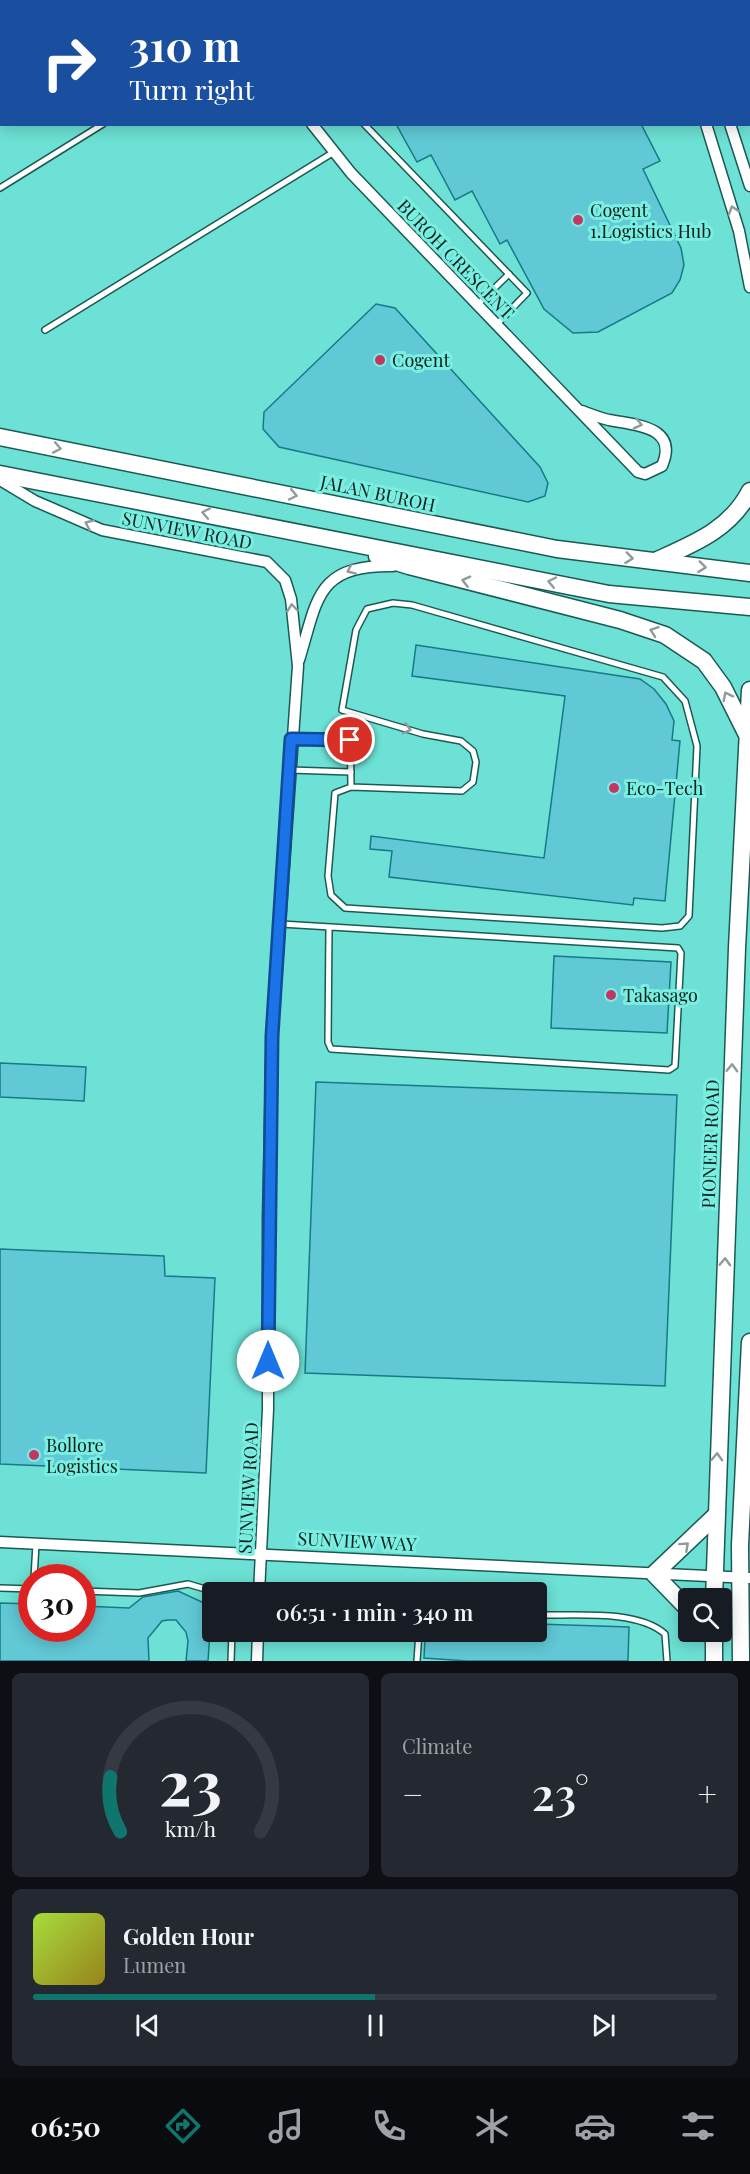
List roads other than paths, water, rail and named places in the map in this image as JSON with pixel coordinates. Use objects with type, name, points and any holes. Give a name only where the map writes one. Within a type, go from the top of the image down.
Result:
[{"type":"main road","name":"JALAN BUROH","points":[[0,437],[557,549],[750,573]]},
{"type":"main road","points":[[0,474],[308,532],[609,594],[750,607]]},
{"type":"main road","points":[[654,561],[701,540],[723,526],[738,511],[750,491]]},
{"type":"main road","points":[[308,532],[409,566],[593,612],[665,635],[705,661],[723,687],[746,734]]},
{"type":"main road","name":"PIONEER ROAD","points":[[713,1588],[746,734],[750,690]]},
{"type":"main road","points":[[741,1661],[750,1342]]},
{"type":"main road","points":[[678,1599],[654,1574],[715,1516]]},
{"type":"main road","points":[[713,1642],[714,1661]]},
{"type":"street","name":"BUROH CRESCENT","points":[[314,126],[334,152],[477,306],[582,411],[638,472],[645,474],[662,466],[666,456],[665,446],[654,430],[645,425],[607,420],[582,411]]},
{"type":"street","points":[[707,126],[739,231],[750,287]]},
{"type":"street","points":[[731,126],[750,186]]},
{"type":"street","name":"SUNVIEW ROAD","points":[[0,480],[35,501],[102,530],[267,562],[285,580],[288,589],[298,666]]},
{"type":"street","name":"SUNVIEW ROAD","points":[[260,1582],[268,1409],[268,1219],[272,1036],[281,924],[291,739],[298,666],[317,598],[335,579],[363,566],[409,566]]},
{"type":"street","name":"SUNVIEW WAY","points":[[0,1542],[745,1578]]},
{"type":"street","points":[[257,1661],[258,1642]]},
{"type":"lane","points":[[0,188],[100,126]]},
{"type":"lane","points":[[366,126],[527,293],[496,325]]},
{"type":"lane","points":[[45,330],[334,152]]},
{"type":"lane","points":[[477,306],[509,274]]},
{"type":"lane","points":[[393,603],[412,605],[663,677],[685,701],[697,746],[689,916],[680,926],[662,928],[345,908],[331,895],[328,876],[335,793],[351,787],[462,791],[473,782],[476,762],[469,745],[461,741],[350,714],[340,707],[356,630],[367,609],[393,603]]},
{"type":"lane","points":[[350,714],[351,787]]},
{"type":"lane","points":[[291,739],[350,740]]},
{"type":"lane","points":[[290,770],[351,772]]},
{"type":"lane","points":[[281,924],[678,948],[681,953],[676,1063],[669,1070],[331,1049],[328,1042],[329,928]]},
{"type":"lane","points":[[35,1564],[36,1543]]},
{"type":"lane","points":[[96,1591],[139,1593],[188,1584],[202,1588]]},
{"type":"lane","points":[[0,1588],[18,1589]]},
{"type":"lane","points":[[547,1615],[608,1617],[646,1621],[665,1634],[666,1661]]},
{"type":"lane","points":[[231,1661],[232,1642]]},
{"type":"lane","points":[[417,1661],[418,1642]]},
{"type":"place","name":"Cogent 1.Logistics Hub","points":[[578,220]]},
{"type":"place","name":"Cogent","points":[[380,360]]},
{"type":"place","name":"Eco-Tech","points":[[614,788]]},
{"type":"place","name":"Takasago","points":[[611,995]]},
{"type":"place","name":"Bollore Logistics","points":[[34,1455]]}]
